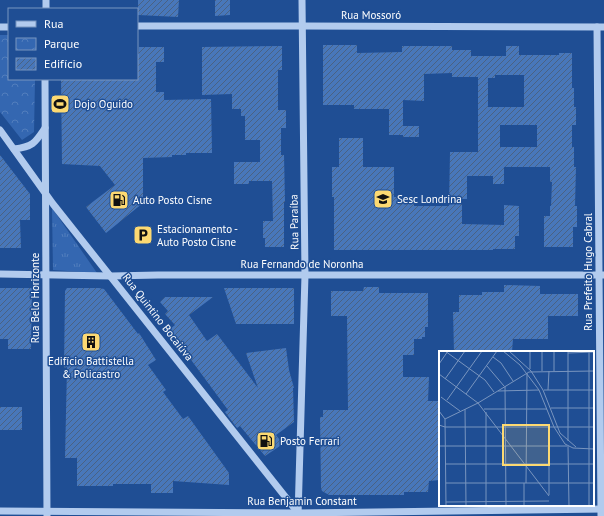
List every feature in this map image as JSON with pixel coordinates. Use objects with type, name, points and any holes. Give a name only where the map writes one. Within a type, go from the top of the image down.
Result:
[{"type":"street","name":"Rua Paraíba","points":[[299,515],[306,275],[302,0]]},
{"type":"street","name":"Rua Mossoró","points":[[138,26],[601,27]]},
{"type":"street","name":"Rua Prefeito Hugo Cabral","points":[[601,27],[602,511]]},
{"type":"street","name":"Rua Belo Horizonte","points":[[45,80],[47,513]]},
{"type":"street","points":[[14,149],[30,146],[45,128]]},
{"type":"street","name":"Rua Quintino Bocaiúva","points":[[0,130],[46,195],[299,515]]},
{"type":"street","name":"Rua Fernando de Noronha","points":[[0,274],[111,276],[602,275]]},
{"type":"street","name":"Rua Benjamin Constant","points":[[0,511],[47,513],[299,515],[602,511]]},
{"type":"green space","points":[[0,35],[8,35],[8,80],[35,80],[34,132],[22,140],[0,112]]},
{"type":"green space","points":[[52,208],[97,273],[53,270]]},
{"type":"building","points":[[138,0],[179,0],[178,17],[138,15]]},
{"type":"building","points":[[215,0],[230,0],[230,15],[215,16]]},
{"type":"building","points":[[323,45],[357,45],[357,53],[402,52],[402,46],[452,46],[452,50],[471,50],[471,56],[506,56],[506,46],[519,46],[519,55],[559,55],[559,53],[572,53],[572,88],[574,88],[576,125],[572,125],[572,147],[574,147],[574,167],[576,167],[575,206],[577,206],[577,227],[573,227],[573,247],[544,247],[544,216],[550,216],[551,206],[552,182],[550,182],[550,167],[504,167],[504,184],[493,184],[493,176],[467,176],[467,199],[462,199],[462,224],[504,225],[504,205],[519,206],[519,236],[515,236],[515,249],[334,250],[334,197],[332,197],[332,167],[339,167],[339,138],[363,138],[363,167],[394,167],[394,197],[414,197],[414,206],[449,206],[450,152],[478,152],[478,77],[452,77],[452,73],[424,74],[424,101],[403,100],[403,126],[419,126],[419,137],[389,135],[389,109],[354,109],[354,105],[323,105]],"holes":[[[495,75],[524,75],[524,107],[488,107],[488,78],[495,78]],[[500,125],[537,125],[537,147],[500,147]]]},
{"type":"building","points":[[282,46],[282,70],[278,70],[278,110],[286,110],[286,128],[281,128],[281,155],[284,155],[284,247],[265,247],[265,238],[263,238],[263,221],[273,221],[272,181],[249,181],[249,184],[234,184],[234,162],[260,162],[260,140],[245,140],[245,116],[241,116],[241,109],[232,109],[232,94],[202,95],[202,47]]},
{"type":"building","points":[[139,47],[164,47],[164,62],[156,62],[156,92],[164,92],[164,100],[211,99],[212,153],[186,153],[186,155],[172,155],[172,157],[143,158],[143,203],[106,233],[86,207],[115,185],[100,166],[62,164],[61,80],[138,80]]},
{"type":"building","points":[[0,155],[30,194],[30,220],[20,220],[21,248],[0,248]]},
{"type":"building","points":[[504,285],[540,286],[540,294],[578,294],[578,316],[548,316],[548,339],[513,339],[512,351],[454,351],[453,312],[459,312],[459,295],[482,295],[482,292],[504,292]]},
{"type":"building","points":[[364,287],[379,287],[379,293],[428,293],[428,327],[425,327],[425,337],[422,337],[422,339],[414,339],[414,355],[403,355],[403,377],[429,377],[428,401],[439,401],[439,480],[429,481],[428,492],[404,492],[404,495],[329,495],[322,491],[321,488],[320,417],[323,417],[323,410],[348,410],[347,316],[331,316],[331,291],[363,291]]},
{"type":"building","points":[[0,288],[32,288],[31,349],[8,349],[8,339],[0,339]]},
{"type":"building","points":[[67,288],[104,289],[138,334],[139,333],[156,360],[148,365],[166,390],[163,392],[183,419],[188,416],[229,473],[229,485],[173,481],[173,493],[151,493],[151,484],[77,486],[77,458],[65,458],[67,367],[64,368],[65,291]]},
{"type":"building","points":[[224,288],[294,288],[294,324],[236,324]]},
{"type":"building","points":[[165,297],[213,297],[189,315],[207,341],[217,334],[258,388],[246,353],[286,348],[289,370],[294,388],[294,422],[276,435],[283,444],[265,456],[240,426],[237,428],[225,412],[228,410],[169,330],[175,325],[165,314],[168,311],[160,302]]},
{"type":"building","points":[[0,407],[22,407],[22,430],[0,430]]},
{"type":"place","name":"Dojo Oguido","points":[[60,104]]},
{"type":"place","name":"Sesc Londrina","points":[[383,199]]},
{"type":"place","name":"Auto Posto Cisne","points":[[119,200]]},
{"type":"place","name":"Estacionamento - Auto Posto Cisne","points":[[143,235]]},
{"type":"place","name":"Edifício Battistella & Policastro","points":[[91,342]]},
{"type":"place","name":"Posto Ferrari","points":[[266,441]]}]
